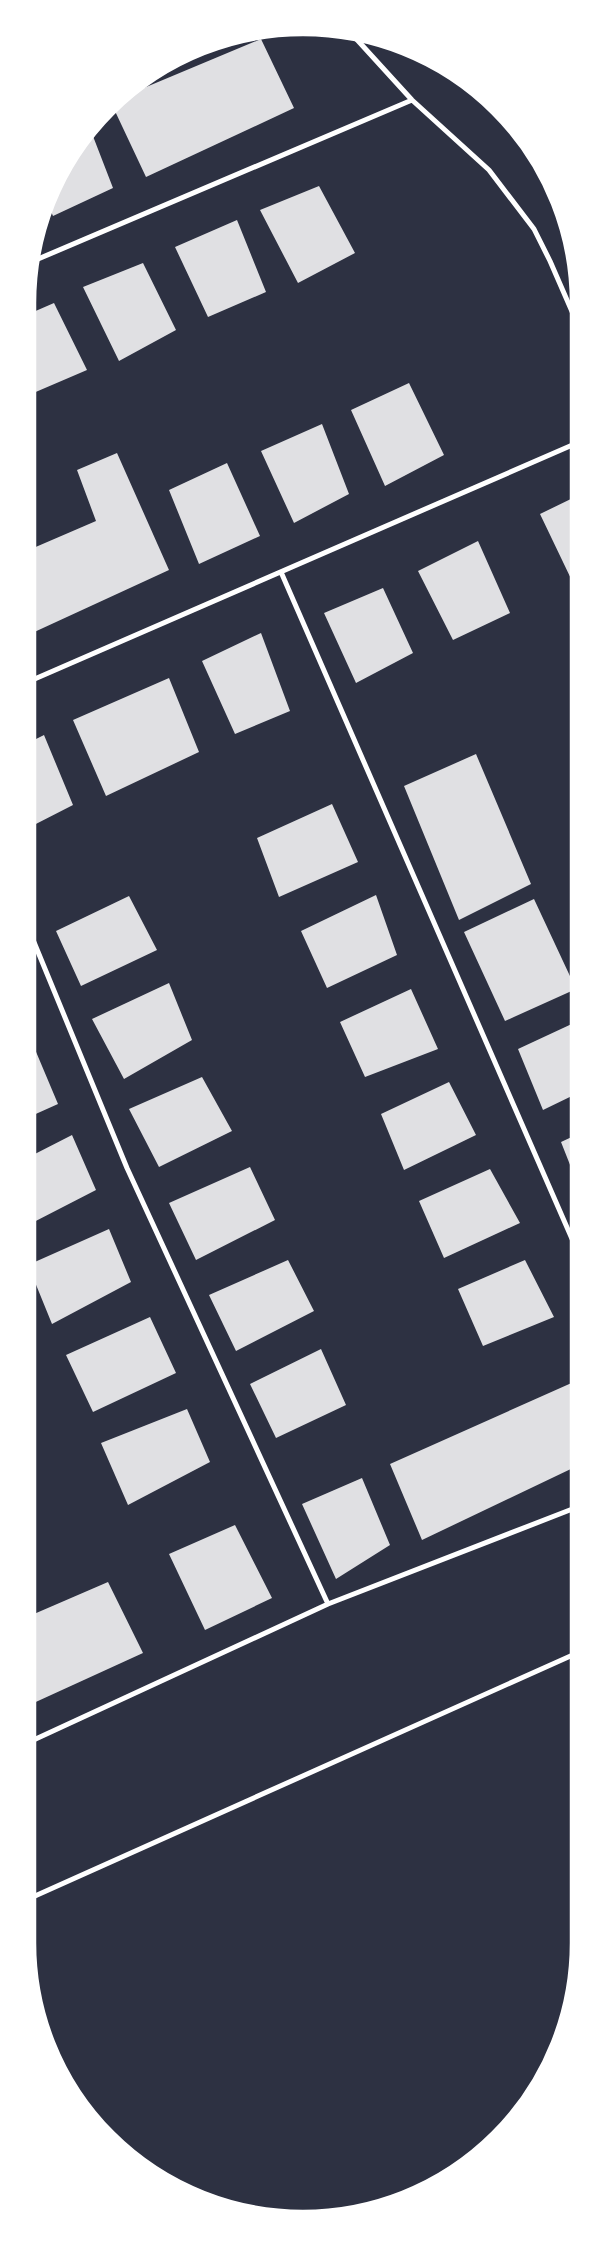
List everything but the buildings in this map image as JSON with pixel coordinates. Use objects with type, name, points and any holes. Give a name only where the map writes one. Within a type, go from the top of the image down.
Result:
[{"type":"street","points":[[358,41],[412,100],[488,170],[534,230],[571,309]]},
{"type":"street","points":[[39,259],[412,100]]},
{"type":"street","points":[[35,679],[571,446]]},
{"type":"street","points":[[281,572],[571,1237]]},
{"type":"street","points":[[35,945],[127,1168],[328,1604]]},
{"type":"street","points":[[35,1739],[328,1604],[571,1510]]},
{"type":"street","points":[[35,1896],[571,1656]]}]
